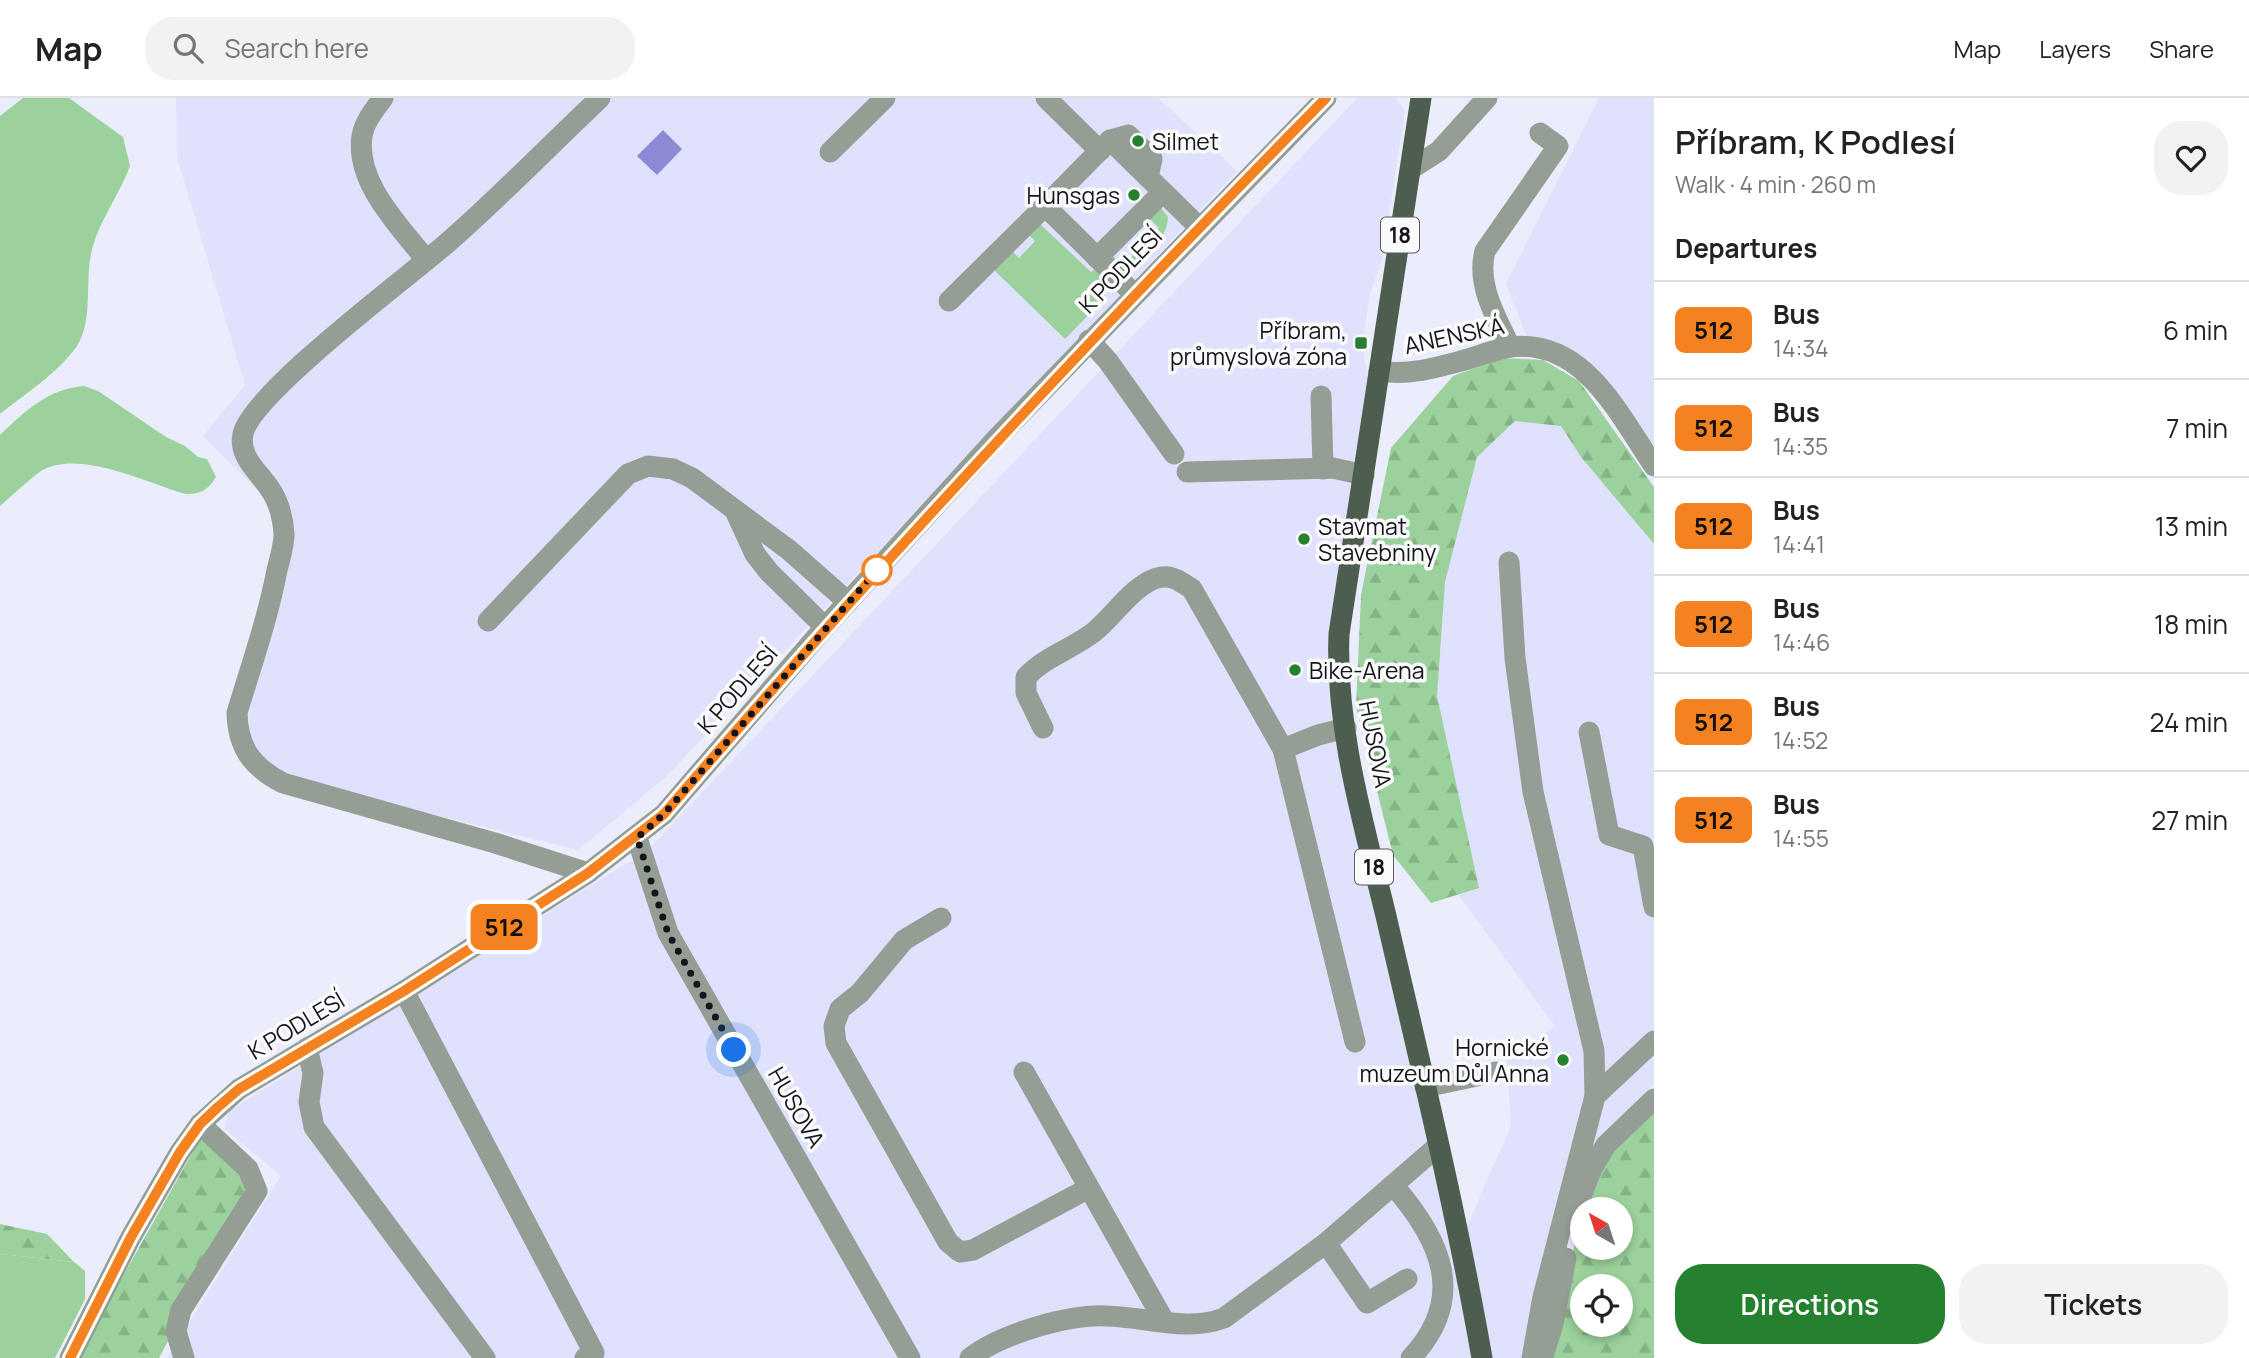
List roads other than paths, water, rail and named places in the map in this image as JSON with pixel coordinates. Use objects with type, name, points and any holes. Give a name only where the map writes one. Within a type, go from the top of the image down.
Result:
[{"type":"main road","name":"HUSOVA","points":[[1421,98],[1339,634],[1338,670],[1368,842],[1425,1087],[1482,1358]]},
{"type":"street","points":[[588,873],[495,843],[283,783],[264,773],[250,759],[237,732],[237,713],[274,586],[284,536],[281,512],[271,489],[251,465],[244,450],[242,436],[247,421],[258,406],[302,365],[426,260],[600,98]]},
{"type":"street","points":[[831,152],[885,98]]},
{"type":"street","points":[[1046,98],[1155,185],[1199,227]]},
{"type":"street","name":"K PODLESÍ","points":[[70,1358],[131,1237],[180,1152],[200,1124],[239,1089],[404,991],[588,873],[637,838],[664,814],[825,627],[1089,340],[1326,98]]},
{"type":"street","points":[[1411,169],[1439,151],[1487,98]]},
{"type":"street","points":[[373,102],[362,137],[370,181],[382,204],[426,260]]},
{"type":"street","points":[[1510,347],[1483,287],[1480,268],[1485,251],[1558,146],[1540,133]]},
{"type":"street","points":[[949,301],[1105,146]]},
{"type":"street","points":[[1097,258],[1155,185]]},
{"type":"street","points":[[1045,206],[1134,295]]},
{"type":"street","points":[[1089,340],[1108,361],[1174,454]]},
{"type":"street","name":"ANENSKÁ","points":[[1379,371],[1396,374],[1426,370],[1510,347],[1535,347],[1555,352],[1589,374],[1654,466]]},
{"type":"street","points":[[1321,396],[1323,469]]},
{"type":"street","points":[[488,621],[628,474],[648,466],[673,469],[709,489],[736,513],[789,550],[848,602]]},
{"type":"street","points":[[1187,472],[1323,469],[1364,475]]},
{"type":"street","points":[[736,513],[762,563],[825,627]]},
{"type":"street","points":[[1509,562],[1515,658],[1533,792],[1594,1051],[1595,1096],[1543,1297],[1532,1358]]},
{"type":"street","points":[[1043,728],[1026,693],[1026,677],[1039,664],[1094,632],[1138,590],[1156,578],[1174,577],[1192,589],[1283,749],[1355,1042]]},
{"type":"street","points":[[1283,749],[1318,735],[1346,728]]},
{"type":"street","points":[[1589,732],[1609,835],[1643,846],[1654,907]]},
{"type":"street","name":"HUSOVA","points":[[637,838],[668,933],[910,1358]]},
{"type":"street","points":[[941,918],[904,940],[860,993],[840,1009],[834,1026],[836,1044],[948,1242],[960,1252],[974,1250],[1089,1188]]},
{"type":"street","points":[[404,991],[594,1353],[585,1358]]},
{"type":"street","points":[[1595,1096],[1654,1041]]},
{"type":"street","points":[[307,1048],[313,1073],[309,1102],[314,1127],[485,1358]]},
{"type":"street","points":[[1024,1072],[1164,1321]]},
{"type":"street","points":[[1425,1087],[1496,1072]]},
{"type":"street","points":[[1542,1358],[1553,1324],[1583,1189],[1606,1145],[1654,1099]]},
{"type":"street","points":[[184,1358],[176,1331],[181,1310],[257,1191],[248,1169],[200,1124]]},
{"type":"street","points":[[970,1358],[998,1341],[1070,1319],[1105,1315],[1205,1325],[1224,1318],[1326,1243],[1438,1146]]},
{"type":"street","points":[[1393,1185],[1402,1210],[1440,1263],[1445,1288],[1441,1314],[1429,1339],[1411,1358]]},
{"type":"street","points":[[1326,1243],[1367,1303],[1407,1279]]},
{"type":"place","name":"Silmet","points":[[1138,141]]},
{"type":"place","name":"Hunsgas","points":[[1134,195]]},
{"type":"place","name":"Příbram, průmyslová zóna","points":[[1361,343]]},
{"type":"place","name":"Stavmat Stavebniny","points":[[1304,539]]},
{"type":"place","name":"Bike-Arena","points":[[1295,670]]},
{"type":"place","name":"Hornické muzeum Důl Anna","points":[[1563,1060]]}]
